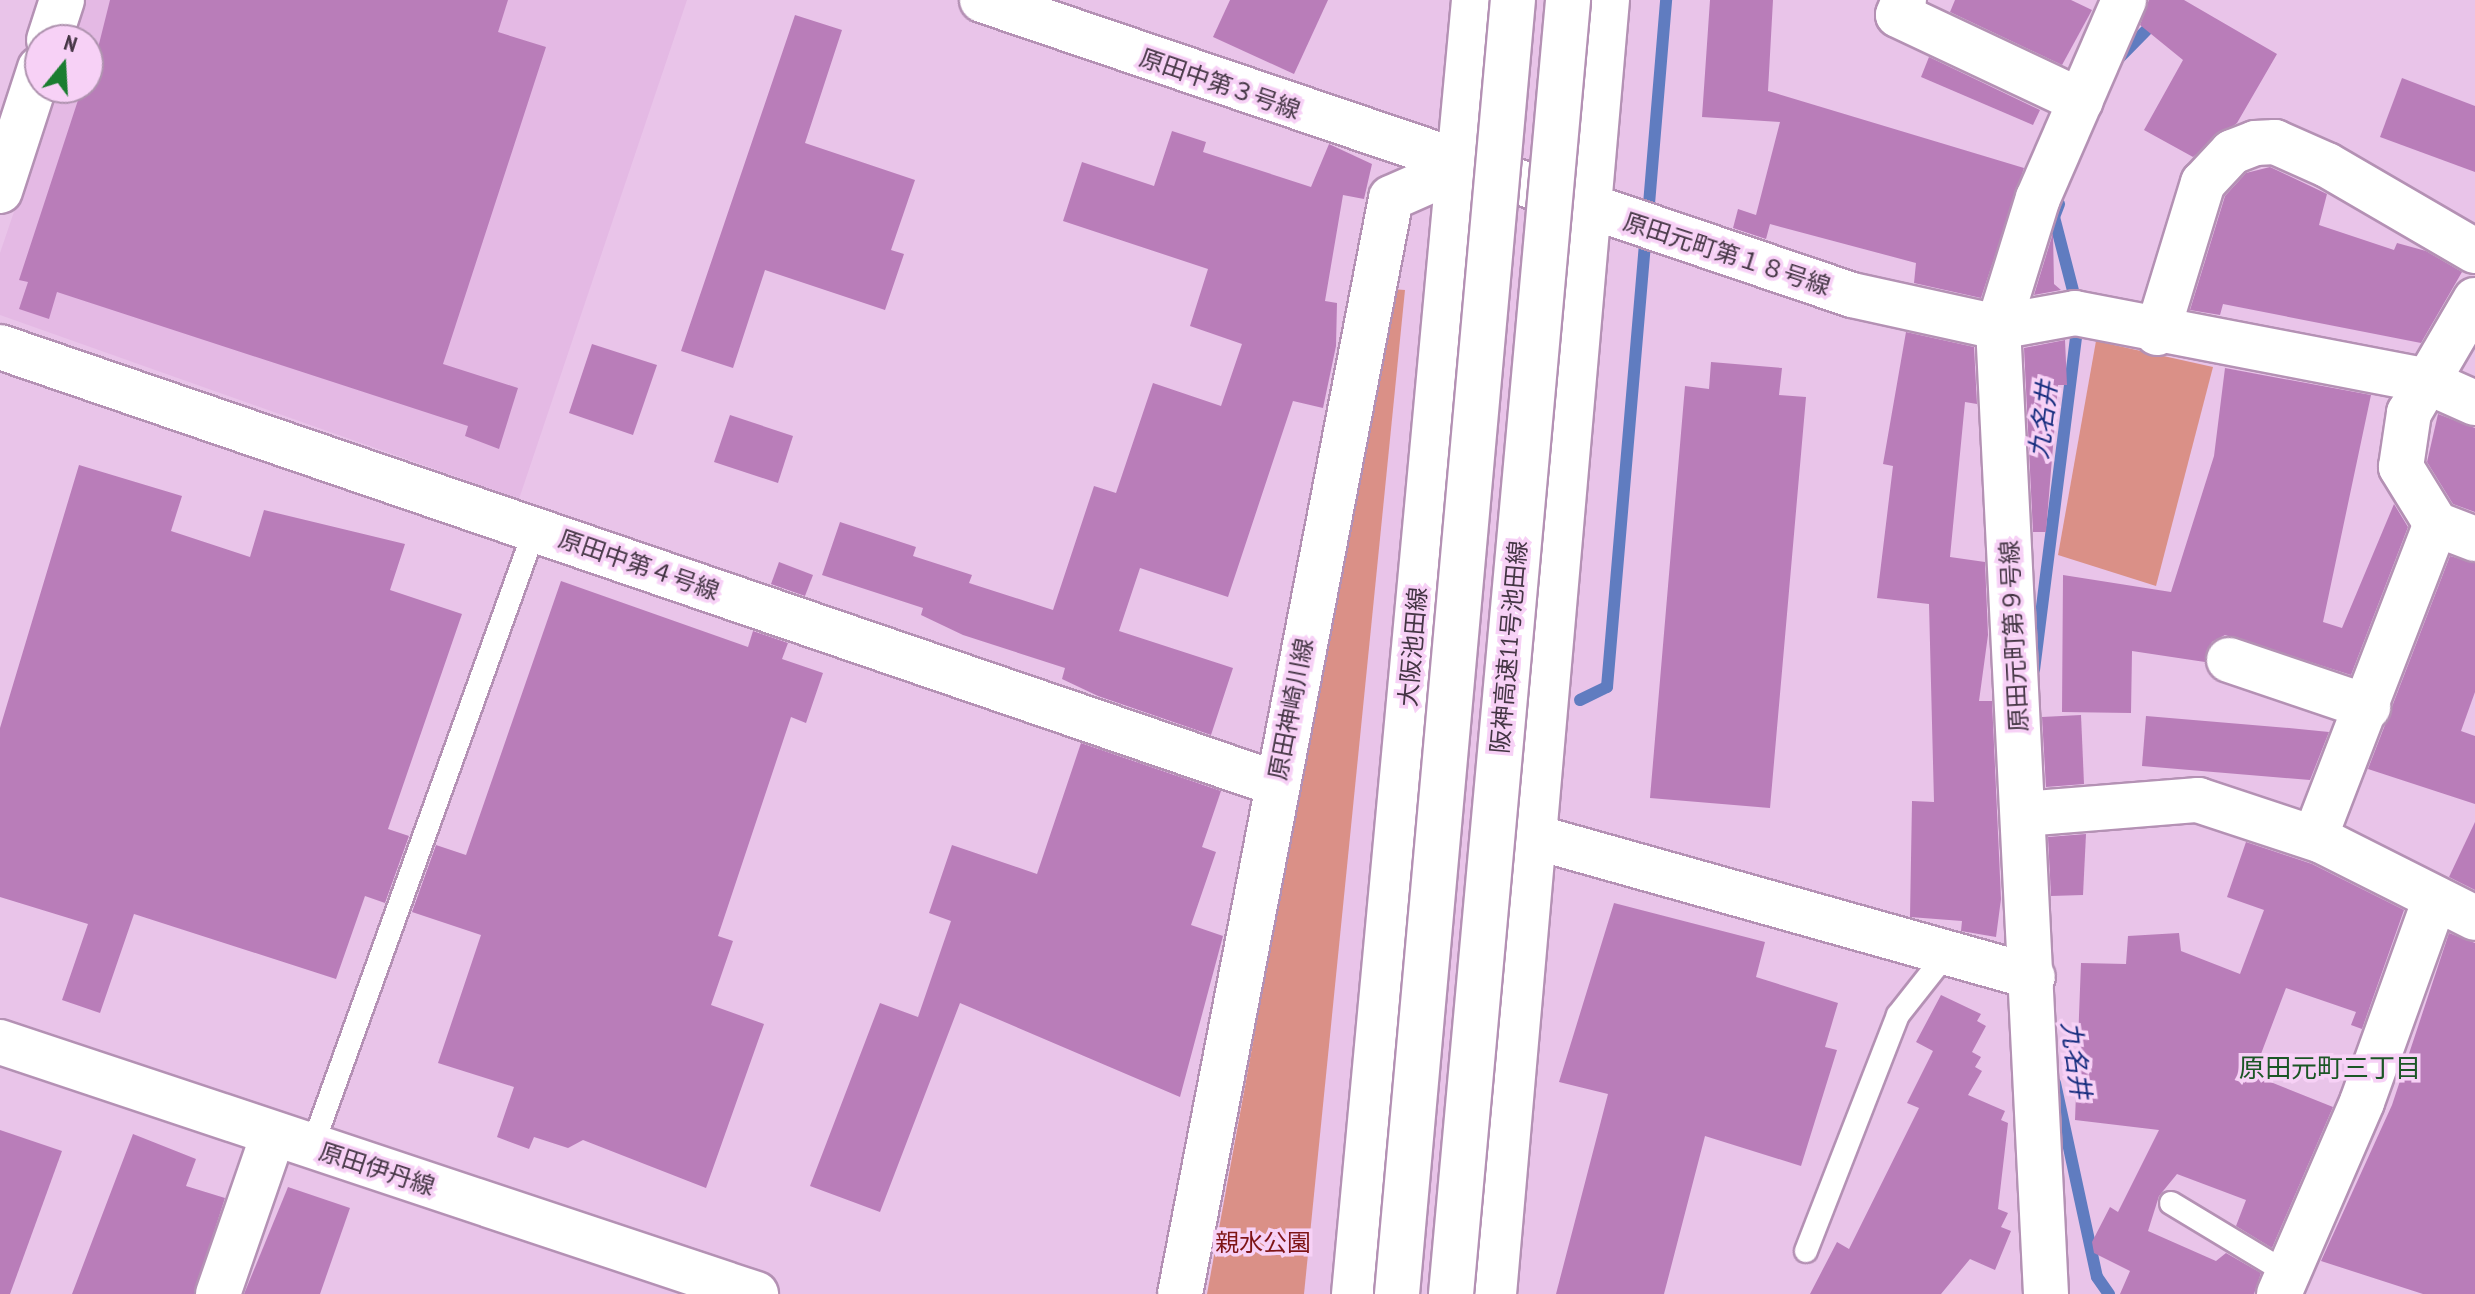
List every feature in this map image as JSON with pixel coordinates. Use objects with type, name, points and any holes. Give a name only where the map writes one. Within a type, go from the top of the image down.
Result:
[{"type":"main road","points":[[54,24],[62,0]]},
{"type":"main road","name":"原田中第３号線","points":[[982,0],[1459,168]]},
{"type":"main road","name":"大阪池田線","points":[[1354,1294],[1474,0]]},
{"type":"main road","points":[[1397,1294],[1513,0]]},
{"type":"main road","name":"阪神高速11号池田線","points":[[1451,1294],[1568,0]]},
{"type":"main road","points":[[1494,1294],[1535,837],[1601,213],[1607,0]]},
{"type":"main road","points":[[1904,0],[1898,15],[2081,101]]},
{"type":"main road","name":"原田元町第９号線","points":[[2047,1292],[1998,327],[2038,198],[2124,0]]},
{"type":"main road","points":[[0,191],[28,104]]},
{"type":"main road","points":[[2157,333],[2203,183],[2232,152],[2255,143],[2275,142],[2327,165],[2475,251]]},
{"type":"main road","name":"原田元町第１８号線","points":[[1459,168],[1852,295],[1998,327]]},
{"type":"main road","name":"原田神崎川線","points":[[1180,1294],[1391,198],[1459,168]]},
{"type":"main road","points":[[2315,837],[2368,707],[2456,532],[2401,467],[2423,380],[2475,300]]},
{"type":"main road","points":[[1998,327],[2075,313],[2157,333],[2423,380],[2475,403]]},
{"type":"main road","name":"原田中第４号線","points":[[0,347],[1277,784]]},
{"type":"main road","points":[[2229,660],[2368,707]]},
{"type":"main road","points":[[2023,814],[2198,800],[2315,837],[2475,918]]},
{"type":"main road","points":[[1535,837],[2033,977]]},
{"type":"main road","points":[[2283,1284],[2362,1102],[2435,899]]},
{"type":"main road","name":"原田伊丹線","points":[[0,1042],[756,1294]]},
{"type":"main road","points":[[218,1294],[292,1141]]},
{"type":"lane","points":[[292,1141],[535,529]]},
{"type":"lane","points":[[1806,1251],[1898,1015],[1947,953]]},
{"type":"lane","points":[[2171,1203],[2283,1284]]},
{"type":"shaded area","points":[[86,0],[687,0],[519,499],[0,315],[0,253],[51,104],[104,104],[104,24],[78,24]]},
{"type":"green space","name":"親水公園","points":[[1391,289],[1405,290],[1304,1294],[1207,1294]]},
{"type":"green space","points":[[2096,341],[2213,367],[2156,586],[2058,555]]},
{"type":"building","points":[[110,0],[508,0],[498,32],[546,47],[443,364],[518,388],[499,449],[465,436],[468,426],[57,292],[49,319],[19,309],[28,282],[19,280],[77,104],[104,104],[104,24]]},
{"type":"building","points":[[1230,0],[1328,0],[1294,74],[1213,37]]},
{"type":"building","points":[[1710,0],[1773,0],[1768,91],[2024,168],[1981,298],[1914,283],[1916,263],[1770,224],[1766,239],[1733,228],[1738,209],[1756,215],[1780,122],[1702,117]]},
{"type":"building","points":[[1955,0],[2071,0],[2092,10],[2062,65],[1950,12]]},
{"type":"building","points":[[2149,0],[2184,0],[2277,54],[2237,123],[2193,157],[2144,130],[2183,60],[2140,25]]},
{"type":"building","points":[[795,15],[842,30],[805,143],[915,180],[891,250],[904,254],[885,310],[765,270],[733,368],[681,351]]},
{"type":"building","points":[[1929,57],[2040,110],[2033,125],[1921,77]]},
{"type":"building","points":[[2402,78],[2475,106],[2475,172],[2380,137]]},
{"type":"building","points":[[1172,131],[1206,142],[1203,152],[1311,187],[1329,144],[1372,164],[1364,199],[1343,195],[1325,301],[1337,303],[1336,346],[1323,408],[1293,401],[1228,597],[1140,568],[1119,631],[1233,668],[1211,735],[1098,696],[1062,679],[1065,668],[963,635],[921,615],[923,608],[822,575],[840,522],[916,547],[913,556],[972,575],[969,583],[1053,610],[1094,486],[1116,493],[1153,383],[1221,406],[1242,344],[1190,326],[1208,269],[1063,221],[1082,162],[1154,186]]},
{"type":"building","points":[[2270,167],[2327,194],[2319,225],[2394,250],[2397,243],[2426,251],[2462,272],[2421,343],[2223,304],[2220,315],[2190,310],[2225,196],[2246,173]]},
{"type":"building","points":[[2053,233],[2054,284],[2061,290],[2034,295]]},
{"type":"building","points":[[1906,332],[1974,347],[1977,404],[1965,402],[1950,557],[1985,562],[1988,635],[1979,701],[1992,701],[2001,899],[1996,937],[1961,931],[1962,921],[1910,917],[1912,801],[1934,802],[1929,604],[1877,598],[1893,466],[1883,464]]},
{"type":"building","points":[[2065,340],[2067,385],[2058,385],[2046,532],[2033,532],[2024,348]]},
{"type":"building","points":[[592,344],[657,365],[633,435],[569,413]]},
{"type":"building","points":[[1711,362],[1782,368],[1779,395],[1806,397],[1770,808],[1650,798],[1685,386],[1709,389]]},
{"type":"building","points":[[2225,368],[2371,395],[2323,622],[2342,628],[2394,504],[2408,527],[2351,675],[2225,635],[2212,642],[2205,662],[2132,651],[2131,713],[2062,712],[2063,575],[2171,592],[2214,456]]},
{"type":"building","points":[[2438,414],[2475,428],[2475,512],[2453,504],[2427,462]]},
{"type":"building","points":[[730,415],[793,436],[778,483],[714,462]]},
{"type":"building","points":[[79,465],[182,496],[171,531],[250,557],[264,510],[405,544],[390,590],[462,614],[388,829],[409,836],[385,903],[365,896],[336,979],[134,914],[100,1013],[62,1000],[88,924],[0,897],[0,728]]},
{"type":"building","points":[[2450,556],[2475,563],[2475,692],[2461,731],[2475,736],[2475,804],[2368,769]]},
{"type":"building","points":[[779,562],[813,575],[805,596],[771,584]]},
{"type":"building","points":[[561,581],[748,647],[753,631],[788,643],[782,659],[823,673],[806,723],[791,717],[718,936],[733,941],[711,1005],[764,1024],[706,1188],[583,1140],[568,1148],[534,1137],[529,1149],[497,1137],[514,1087],[438,1063],[481,935],[412,912],[436,845],[466,855]]},
{"type":"building","points":[[2081,715],[2084,784],[2046,787],[2042,717]]},
{"type":"building","points":[[2146,716],[2329,732],[2310,780],[2142,766]]},
{"type":"building","points":[[1081,743],[1221,791],[1202,847],[1216,852],[1191,925],[1223,936],[1180,1097],[960,1003],[880,1212],[810,1186],[880,1003],[918,1017],[951,921],[929,913],[952,845],[1037,874]]},
{"type":"building","points":[[2475,822],[2475,890],[2449,877]]},
{"type":"building","points":[[2086,834],[2083,895],[2051,896],[2048,837]]},
{"type":"building","points":[[2246,842],[2312,864],[2404,910],[2362,1029],[2351,1025],[2356,1012],[2286,988],[2253,1075],[2333,1107],[2272,1248],[2236,1226],[2246,1200],[2177,1174],[2159,1196],[2148,1231],[2216,1261],[2226,1253],[2261,1273],[2254,1294],[2120,1294],[2130,1271],[2094,1253],[2092,1242],[2110,1207],[2118,1212],[2159,1130],[2075,1120],[2081,963],[2126,964],[2128,936],[2179,933],[2181,951],[2240,974],[2264,910],[2227,897]]},
{"type":"building","points":[[1614,903],[1765,942],[1756,977],[1838,1003],[1825,1047],[1837,1050],[1801,1166],[1705,1136],[1664,1294],[1556,1294],[1608,1094],[1559,1082]]},
{"type":"building","points":[[2449,933],[2475,943],[2475,1294],[2423,1294],[2321,1261],[2392,1105]]},
{"type":"building","points":[[1941,995],[1981,1014],[1977,1021],[1986,1026],[1972,1052],[1981,1057],[1975,1067],[1982,1071],[1968,1095],[2005,1111],[2001,1120],[2008,1123],[1998,1209],[2008,1213],[2001,1227],[2011,1231],[1995,1270],[1970,1259],[1941,1294],[1810,1294],[1837,1242],[1849,1249],[1919,1108],[1907,1103],[1933,1051],[1916,1042]]},
{"type":"building","points":[[0,1130],[62,1151],[10,1294],[0,1294]]},
{"type":"building","points":[[133,1134],[196,1159],[186,1186],[225,1198],[194,1294],[72,1294]]},
{"type":"building","points":[[288,1187],[350,1208],[320,1294],[244,1294]]},
{"type":"waterway","points":[[1648,216],[1666,0]]},
{"type":"waterway","name":"九名井","points":[[2117,60],[2176,0]]},
{"type":"waterway","name":"九名井","points":[[2059,204],[2054,217],[2076,302]]},
{"type":"waterway","points":[[1580,700],[1607,687],[1646,234]]},
{"type":"waterway","name":"九名井","points":[[2034,670],[2077,328]]},
{"type":"waterway","name":"九名井","points":[[2055,1083],[2097,1277],[2109,1294]]},
{"type":"district","name":"原田元町三丁目","points":[[2330,1068]]}]
